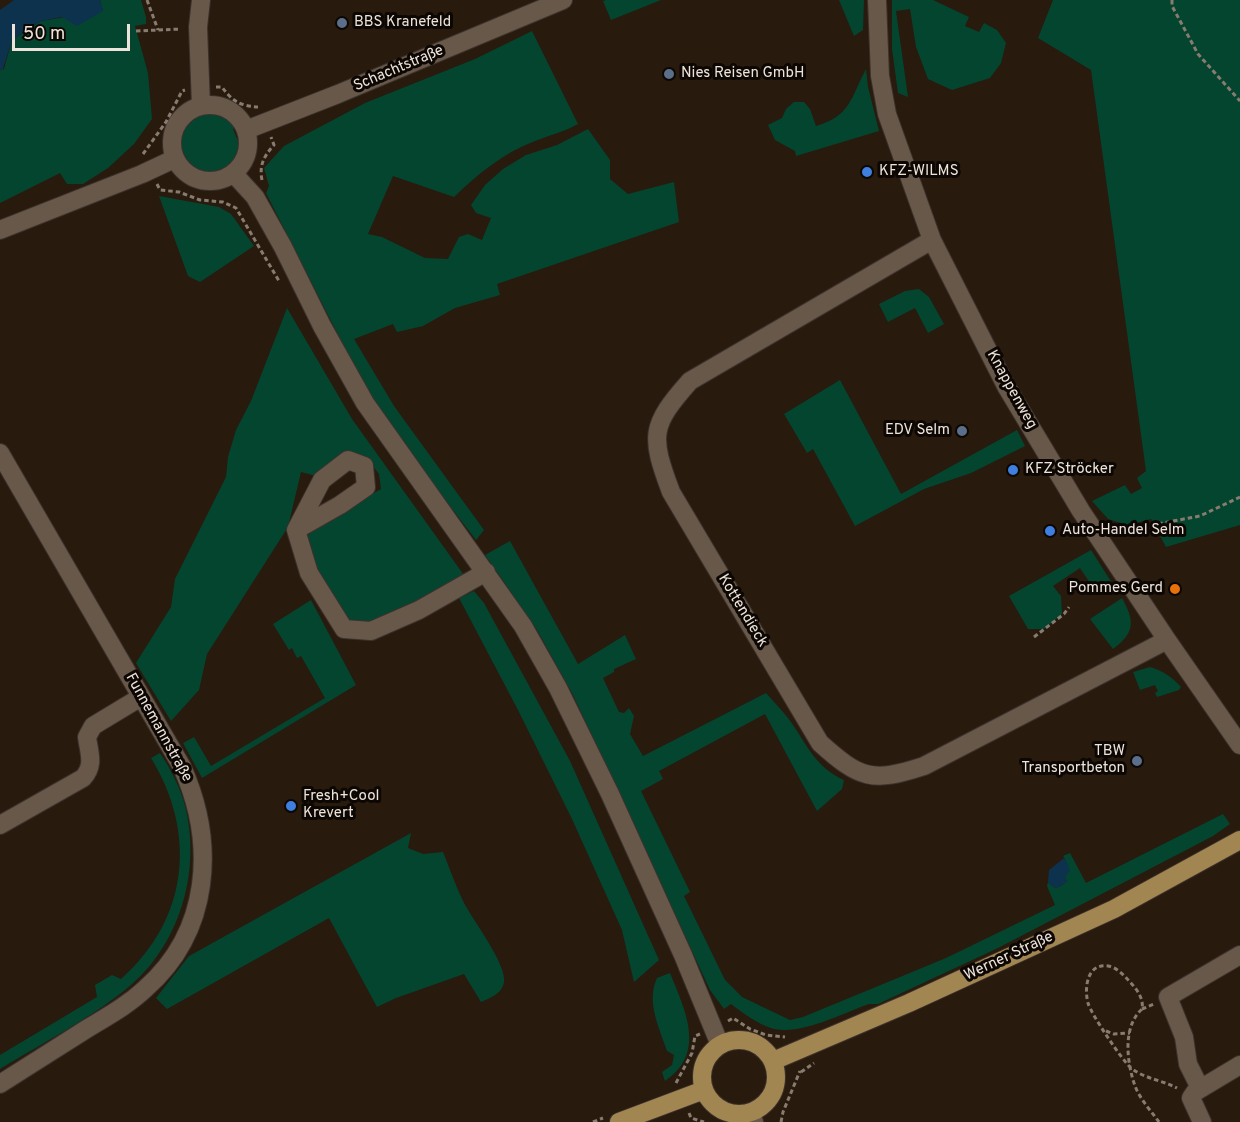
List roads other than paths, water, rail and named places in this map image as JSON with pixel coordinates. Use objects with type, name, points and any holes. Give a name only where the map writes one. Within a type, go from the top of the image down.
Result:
[{"type":"main road","name":"Werner Straße","points":[[773,1061],[909,1003],[1105,913],[1240,840]]},
{"type":"main road","points":[[729,1041],[749,1041],[766,1051],[773,1061],[777,1080],[774,1091],[768,1101],[752,1117],[728,1113],[717,1107],[704,1090],[702,1080],[706,1060],[720,1045],[729,1041]]},
{"type":"main road","points":[[619,1122],[704,1090]]},
{"type":"street","points":[[201,0],[198,27],[201,97],[176,124],[172,143],[174,159],[181,169],[191,177],[202,181],[219,182],[234,174],[247,156],[249,143],[246,130],[239,117],[227,108],[201,97]]},
{"type":"street","name":"Knappenweg","points":[[877,0],[880,75],[887,114],[932,240],[1006,386],[1097,535],[1239,745]]},
{"type":"street","name":"Schachtstraße","points":[[246,130],[554,2]]},
{"type":"street","points":[[0,230],[174,159]]},
{"type":"street","points":[[234,174],[255,197],[365,403],[523,626],[563,699],[610,794],[683,955],[720,1045]]},
{"type":"street","name":"Kottendieck","points":[[932,240],[690,381],[668,405],[657,429],[658,457],[677,501],[820,742],[845,765],[871,776],[895,775],[924,766],[1167,640]]},
{"type":"street","name":"Funnemannstraße","points":[[0,453],[182,767],[192,789],[200,817],[203,846],[202,873],[193,919],[166,967],[147,988],[126,1005],[0,1084]]},
{"type":"street","points":[[296,530],[309,573],[344,629],[371,631],[419,610],[486,572]]},
{"type":"street","points":[[0,825],[83,778],[92,762],[87,737],[93,726],[141,697]]},
{"type":"street","points":[[1202,1122],[1184,1037],[1168,998],[1240,955]]},
{"type":"street","points":[[1196,1093],[1240,1065]]},
{"type":"water","points":[[14,0],[100,0],[103,11],[77,26],[62,17],[41,21],[12,40],[3,69],[0,70],[0,10]]},
{"type":"water","points":[[1064,858],[1070,871],[1065,877],[1067,881],[1055,888],[1048,882],[1049,870]]},
{"type":"place","name":"BBS Kranefeld","points":[[342,23]]},
{"type":"place","name":"Nies Reisen GmbH","points":[[669,74]]},
{"type":"place","name":"KFZ-WILMS","points":[[867,172]]},
{"type":"place","name":"EDV Selm","points":[[962,431]]},
{"type":"place","name":"KFZ Ströcker","points":[[1013,470]]},
{"type":"place","name":"Auto-Handel Selm","points":[[1050,531]]},
{"type":"place","name":"Pommes Gerd","points":[[1175,589]]},
{"type":"place","name":"TBW Transportbeton","points":[[1137,761]]},
{"type":"place","name":"Fresh+Cool Krevert","points":[[291,806]]}]
